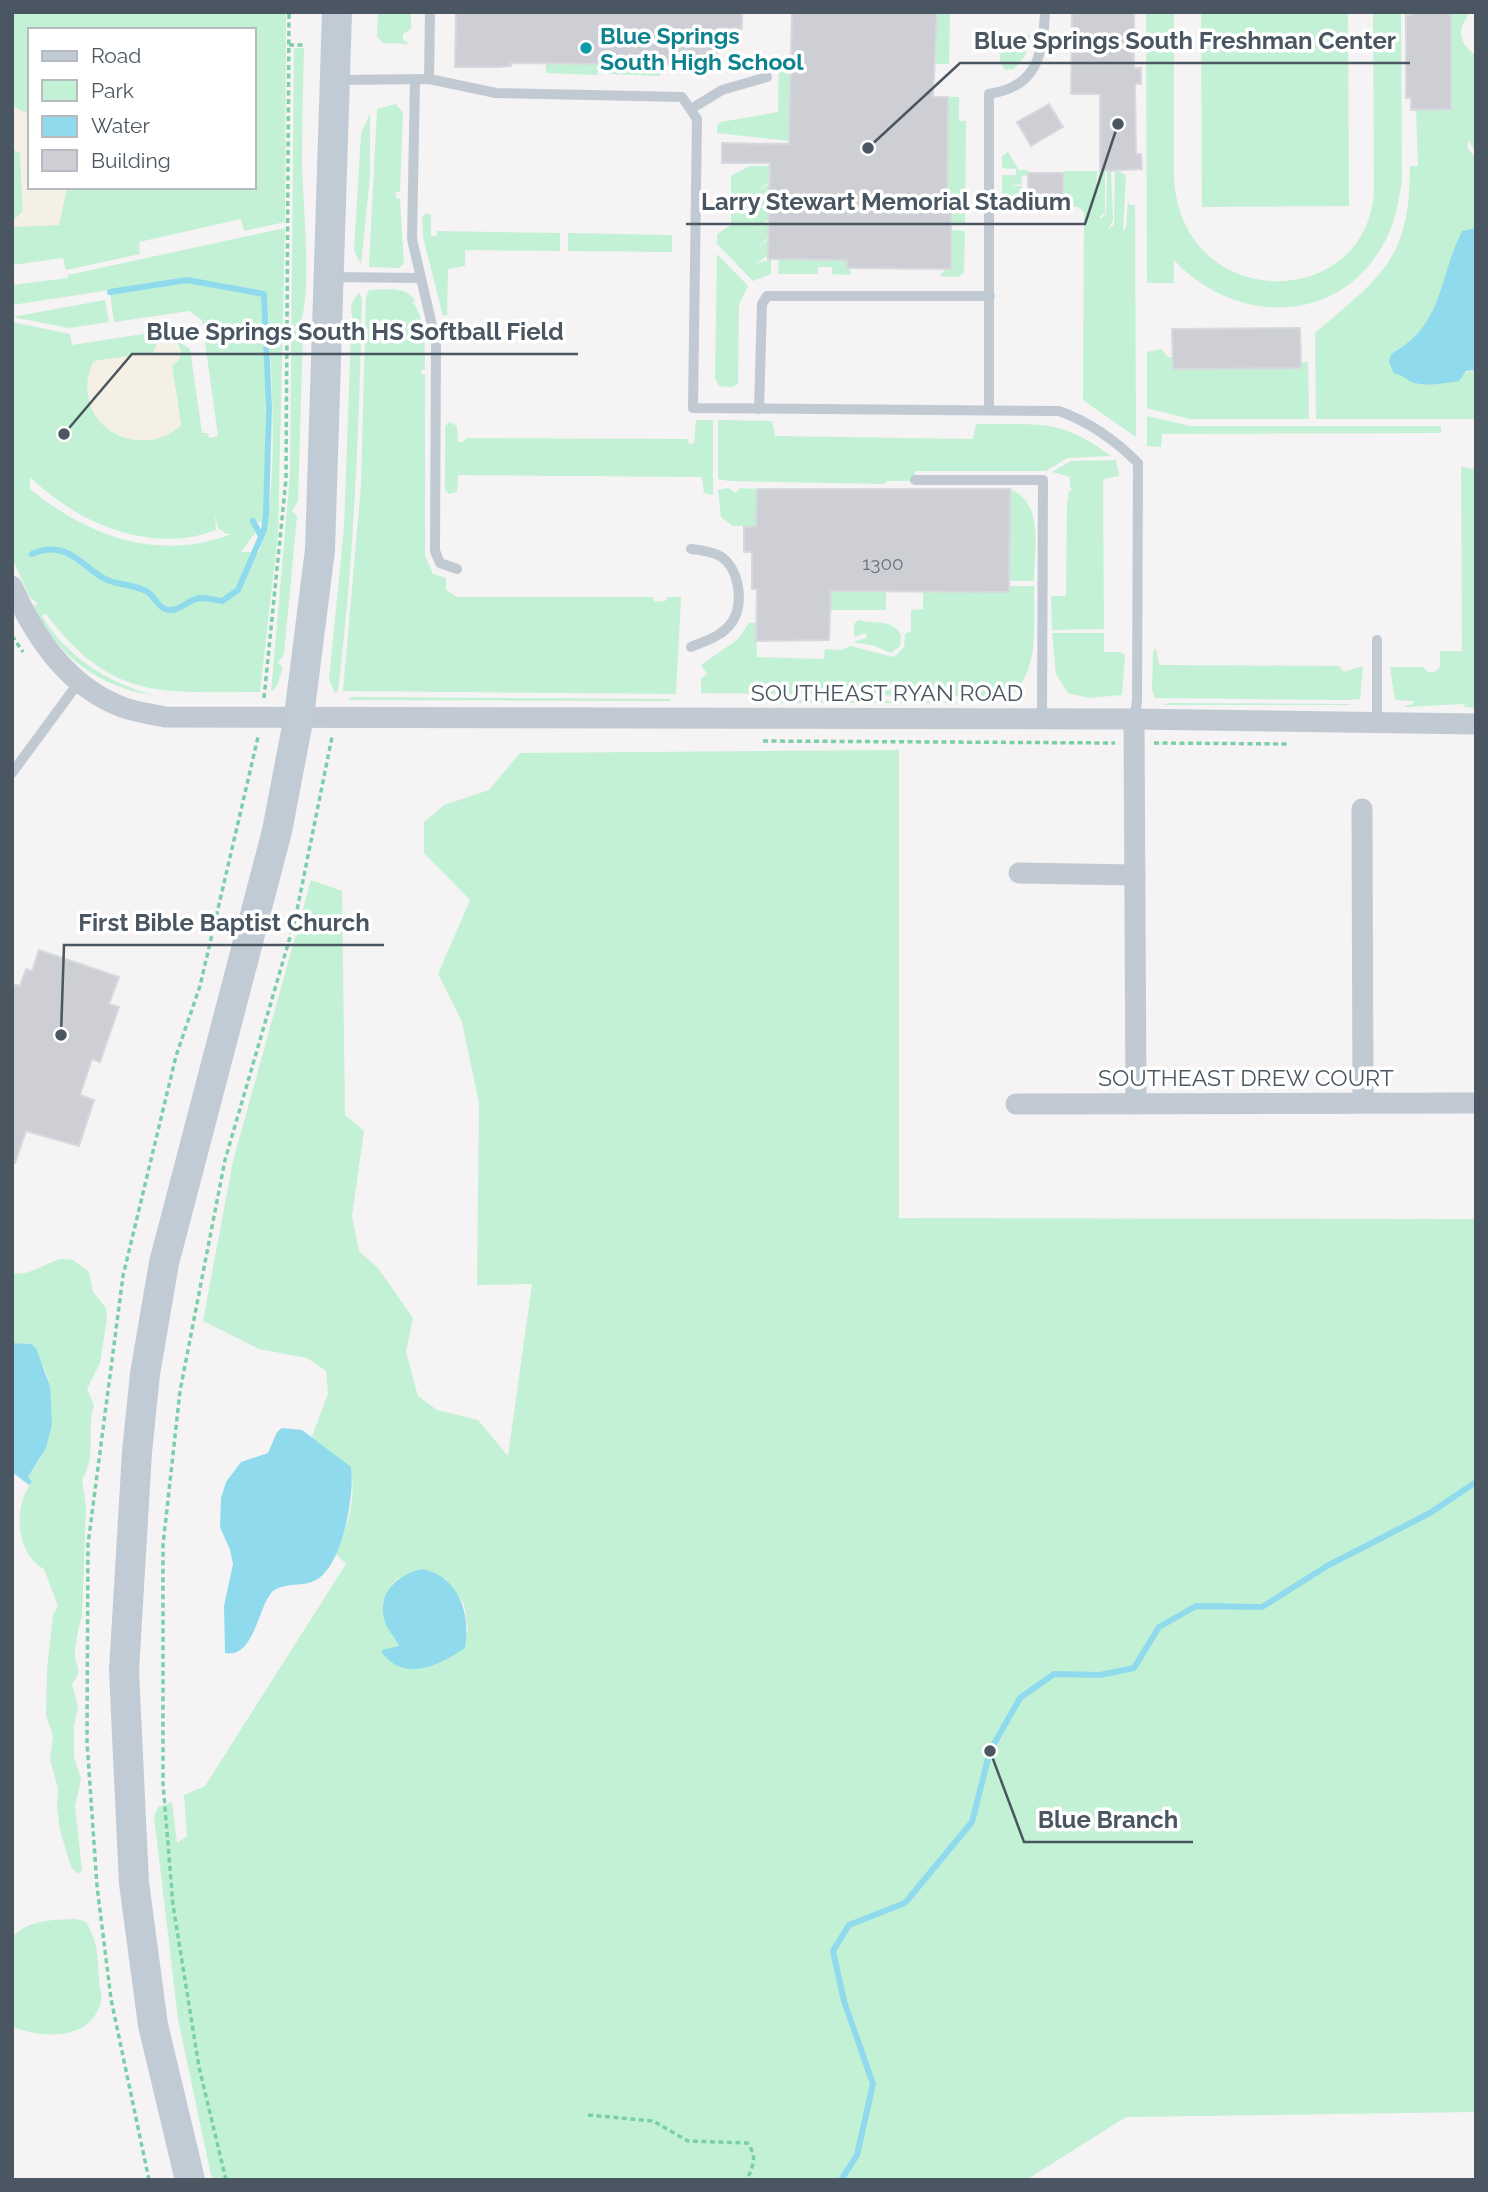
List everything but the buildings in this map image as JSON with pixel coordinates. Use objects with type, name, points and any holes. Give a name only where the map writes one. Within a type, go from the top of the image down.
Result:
[{"type":"main road","points":[[190,2180],[153,2025],[134,1882],[124,1671],[137,1452],[145,1374],[164,1263],[277,831],[299,716],[320,550],[337,12]]},
{"type":"street","name":"SOUTHEAST RYAN ROAD","points":[[12,586],[29,622],[54,659],[79,682],[122,707],[165,717],[1133,719],[1476,724]]},
{"type":"street","points":[[1133,719],[1136,1104]]},
{"type":"street","points":[[1363,809],[1363,1101]]},
{"type":"street","points":[[1019,873],[1135,875]]},
{"type":"street","name":"SOUTHEAST DREW COURT","points":[[1016,1104],[1363,1101],[1476,1103]]},
{"type":"lane","points":[[429,79],[430,12]]},
{"type":"lane","points":[[989,410],[989,94],[1005,92],[1031,73],[1040,57],[1045,12]]},
{"type":"lane","points":[[691,109],[722,90],[767,77]]},
{"type":"lane","points":[[335,80],[429,79],[496,93],[682,97],[698,119],[693,408],[1066,413],[1118,443],[1138,463],[1137,701],[1133,719]]},
{"type":"lane","points":[[415,80],[411,227],[436,343],[435,551],[440,563],[457,569]]},
{"type":"lane","points":[[329,277],[420,278]]},
{"type":"lane","points":[[759,409],[762,303],[767,296],[990,296]]},
{"type":"lane","points":[[915,480],[1043,480],[1042,719]]},
{"type":"lane","points":[[691,549],[720,555],[730,566],[737,581],[738,604],[732,624],[713,638],[691,647]]},
{"type":"lane","points":[[1377,640],[1377,723]]},
{"type":"lane","points":[[12,773],[79,682]]},
{"type":"path","points":[[264,694],[286,479],[289,12]]},
{"type":"path","points":[[289,45],[304,45]]},
{"type":"path","points":[[226,2180],[199,2067],[173,1905],[163,1783],[163,1545],[180,1391],[225,1160],[295,920],[334,730]]},
{"type":"path","points":[[588,2115],[653,2121],[688,2140],[747,2143],[754,2150],[755,2161],[747,2180]]},
{"type":"green space","points":[[12,12],[286,12],[285,222],[244,231],[241,219],[139,242],[140,254],[66,270],[63,258],[12,265],[12,227],[59,224],[67,189],[256,189],[256,28],[28,28],[28,114],[12,106]]},
{"type":"green space","points":[[378,12],[411,12],[411,29],[403,34],[403,40],[410,44],[383,43],[377,36]]},
{"type":"green space","points":[[937,12],[950,12],[949,64],[936,64]]},
{"type":"green space","points":[[1146,12],[1174,12],[1174,179],[1185,223],[1208,255],[1239,274],[1274,281],[1309,276],[1340,260],[1363,232],[1374,193],[1373,12],[1401,12],[1402,180],[1394,220],[1387,238],[1376,256],[1355,279],[1331,295],[1305,305],[1277,307],[1249,304],[1222,295],[1196,280],[1174,260],[1174,283],[1147,283]]},
{"type":"green space","points":[[1201,12],[1348,12],[1349,206],[1202,207]]},
{"type":"green space","points":[[1451,12],[1471,12],[1463,24],[1461,36],[1476,56],[1476,154],[1469,140],[1467,147],[1476,159],[1476,228],[1462,232],[1438,299],[1422,329],[1391,354],[1409,380],[1418,384],[1428,384],[1476,370],[1476,419],[1316,419],[1315,333],[1374,280],[1397,246],[1409,198],[1410,166],[1418,166],[1416,110],[1451,109]]},
{"type":"green space","points":[[1016,35],[1030,35],[1029,45],[1017,66],[1005,70],[1000,62],[1000,53],[1015,50]]},
{"type":"green space","points":[[294,48],[304,48],[302,160],[306,248],[305,295],[298,328],[303,332],[298,501],[292,511],[297,516],[284,654],[278,663],[283,667],[277,686],[271,692],[290,475]]},
{"type":"green space","points":[[779,58],[791,58],[789,141],[717,133],[717,125],[721,122],[778,112]]},
{"type":"green space","points":[[546,63],[598,64],[598,75],[546,73]]},
{"type":"green space","points":[[609,64],[660,64],[660,76],[609,74]]},
{"type":"green space","points":[[948,97],[959,97],[959,121],[966,121],[965,223],[951,223],[951,210],[947,210]]},
{"type":"green space","points":[[396,104],[403,113],[400,192],[396,192],[396,198],[400,199],[404,264],[398,268],[369,267],[377,109]]},
{"type":"green space","points":[[370,113],[370,177],[361,264],[354,251],[361,134]]},
{"type":"green space","points":[[12,149],[20,153],[23,212],[12,222]]},
{"type":"green space","points":[[1008,152],[1019,170],[1028,170],[1028,175],[1022,176],[1021,184],[1010,186],[1022,186],[1022,205],[1002,203],[1002,175],[1016,175],[1016,169],[1002,168],[1002,156]]},
{"type":"green space","points":[[750,166],[770,166],[769,182],[756,192],[769,184],[769,200],[757,210],[769,203],[769,219],[758,229],[769,221],[769,237],[756,248],[769,239],[768,256],[755,264],[771,259],[771,274],[753,281],[717,244],[717,234],[731,225],[731,176]]},
{"type":"green space","points":[[1111,170],[1113,220],[1108,230],[1114,224],[1115,170],[1126,175],[1123,231],[1126,227],[1128,201],[1129,205],[1135,205],[1136,437],[1083,400],[1084,212],[1078,207],[1043,205],[1043,197],[1063,197],[1064,171],[1097,171],[1096,192],[1099,171],[1105,171],[1105,213],[1099,217],[1101,218],[1106,214],[1107,171]]},
{"type":"green space","points":[[426,213],[431,215],[431,236],[437,236],[437,231],[560,233],[560,251],[465,250],[465,266],[448,269],[447,315],[443,316],[423,237],[422,217]]},
{"type":"green space","points":[[285,228],[278,534],[260,692],[194,692],[140,686],[116,677],[93,663],[46,614],[42,616],[76,656],[119,683],[152,695],[133,691],[97,677],[82,666],[67,654],[43,624],[34,606],[38,604],[29,596],[12,558],[12,322],[70,334],[72,345],[163,331],[190,349],[202,433],[208,433],[209,438],[218,436],[202,320],[189,311],[114,322],[110,293],[187,281],[262,296],[266,400],[264,506],[262,523],[251,520],[257,530],[241,552],[259,552],[266,525],[272,460],[272,388],[267,293],[182,279],[12,305],[12,285],[68,278],[68,275]],"holes":[[[177,343],[181,351],[172,366],[181,425],[162,436],[143,440],[125,438],[109,430],[97,417],[89,401],[88,382],[94,361],[153,353]],[[30,477],[70,508],[92,521],[116,530],[166,539],[191,537],[216,530],[215,515],[218,528],[232,534],[178,546],[125,540],[100,532],[53,506],[30,489]]]},
{"type":"green space","points":[[951,230],[965,231],[964,273],[958,277],[940,276],[945,269],[951,269]]},
{"type":"green space","points":[[568,233],[672,235],[672,252],[568,251]]},
{"type":"green space","points":[[717,254],[748,286],[739,304],[738,384],[732,387],[719,386],[715,378]]},
{"type":"green space","points":[[779,259],[847,260],[851,275],[832,274],[832,267],[818,267],[818,274],[778,274]]},
{"type":"green space","points":[[369,290],[401,290],[415,301],[412,302],[420,315],[425,362],[425,370],[421,370],[421,374],[425,375],[425,556],[433,574],[446,578],[446,590],[457,597],[652,597],[655,602],[665,601],[668,597],[681,597],[676,694],[343,691],[361,485],[366,298]]},
{"type":"green space","points":[[359,293],[362,299],[355,495],[344,642],[338,691],[335,693],[329,679],[344,528],[351,333],[355,330],[351,307]]},
{"type":"green space","points":[[105,300],[109,322],[69,328],[12,317]]},
{"type":"green space","points":[[1161,349],[1168,357],[1173,357],[1173,369],[1308,362],[1309,419],[1190,419],[1147,408],[1147,352]]},
{"type":"green space","points":[[1147,416],[1190,426],[1441,426],[1441,433],[1162,434],[1161,447],[1147,446]]},
{"type":"green space","points":[[696,420],[713,420],[713,495],[704,493],[702,477],[458,475],[457,492],[449,494],[445,489],[445,426],[450,422],[457,426],[458,442],[464,442],[466,438],[688,439],[689,444],[694,443]]},
{"type":"green space","points":[[718,420],[772,421],[775,436],[973,439],[976,424],[1032,424],[1062,429],[1077,435],[1111,456],[1067,458],[1046,471],[915,471],[915,481],[887,481],[884,484],[729,481],[718,479]]},
{"type":"green space","points":[[1116,460],[1119,476],[1103,479],[1104,629],[1052,630],[1051,596],[1066,596],[1067,505],[1069,491],[1074,490],[1070,488],[1070,477],[1052,472],[1071,461]]},
{"type":"green space","points":[[1461,467],[1476,469],[1476,708],[1465,707],[1464,704],[1407,707],[1404,706],[1413,704],[1413,701],[1395,700],[1390,667],[1423,667],[1428,672],[1435,672],[1440,667],[1440,651],[1462,651]]},
{"type":"green space","points":[[728,488],[736,493],[740,488],[757,489],[756,526],[733,526],[721,517],[718,490]]},
{"type":"green space","points":[[1010,489],[1029,505],[1033,516],[1036,542],[1034,581],[1010,581]]},
{"type":"green space","points":[[1009,586],[1034,586],[1033,649],[1026,674],[1010,697],[701,693],[701,678],[707,674],[701,665],[737,640],[749,623],[756,623],[757,657],[824,659],[825,649],[842,650],[850,646],[894,657],[904,647],[905,634],[911,631],[911,610],[923,609],[923,591],[1009,592]]},
{"type":"green space","points":[[831,591],[886,591],[886,610],[829,610]]},
{"type":"green space","points":[[859,620],[893,626],[901,635],[900,646],[891,653],[872,645],[856,643],[855,641],[867,638],[866,633],[854,637],[854,624]]},
{"type":"green space","points":[[1052,633],[1104,633],[1104,652],[1120,652],[1125,655],[1122,695],[1089,698],[1068,693],[1056,674]]},
{"type":"green space","points":[[1156,648],[1159,665],[1339,666],[1344,672],[1363,666],[1360,699],[1155,698],[1152,689],[1153,652]]},
{"type":"green space","points":[[351,697],[669,699],[671,701],[347,700]]},
{"type":"green space","points":[[768,700],[992,702],[999,703],[773,703]]},
{"type":"green space","points":[[1346,704],[1352,705],[1163,705]]},
{"type":"green space","points":[[899,750],[899,1218],[1476,1219],[1476,2112],[1126,2117],[1026,2180],[212,2180],[178,2019],[154,1816],[158,1807],[172,1802],[177,1843],[187,1836],[184,1795],[205,1786],[346,1564],[335,1553],[348,1522],[353,1490],[351,1468],[311,1439],[328,1394],[326,1371],[307,1358],[259,1349],[203,1321],[233,1161],[311,880],[342,891],[345,1115],[364,1131],[352,1216],[359,1251],[378,1268],[413,1318],[406,1352],[418,1396],[437,1410],[478,1420],[508,1456],[532,1284],[477,1285],[479,1103],[462,1022],[438,974],[470,900],[424,853],[424,822],[444,805],[489,790],[520,753]],"holes":[[[398,1578],[446,1579],[464,1604],[468,1631],[382,1653],[399,1647],[386,1620],[383,1605],[385,1597]]]},
{"type":"green space","points":[[61,1259],[73,1260],[89,1272],[93,1292],[106,1308],[107,1319],[100,1363],[87,1389],[94,1405],[89,1462],[82,1479],[86,1507],[82,1617],[75,1654],[78,1674],[72,1685],[78,1706],[74,1726],[74,1757],[81,1779],[75,1806],[82,1870],[78,1874],[71,1867],[60,1830],[58,1788],[50,1760],[53,1736],[46,1715],[47,1669],[53,1615],[58,1606],[44,1569],[34,1562],[27,1552],[20,1528],[22,1503],[32,1482],[28,1477],[40,1459],[50,1402],[50,1386],[45,1369],[30,1344],[12,1343],[12,1273],[30,1271]]},
{"type":"green space","points":[[76,1919],[86,1922],[97,1950],[101,2000],[95,2015],[87,2024],[64,2034],[37,2033],[12,2027],[12,1937],[34,1924]]},
{"type":"sand","points":[[12,106],[28,114],[28,189],[67,189],[59,225],[12,227],[12,222],[23,211],[20,153],[12,149]]},
{"type":"sand","points":[[164,339],[173,341],[181,351],[179,360],[172,366],[181,425],[163,437],[145,440],[126,438],[110,429],[97,416],[89,400],[88,381],[94,361],[153,353],[157,344]]},
{"type":"water","points":[[1476,228],[1476,370],[1466,371],[1459,381],[1431,385],[1414,383],[1394,374],[1389,362],[1391,354],[1421,329],[1437,300],[1462,231]]},
{"type":"water","points":[[12,1343],[31,1344],[36,1348],[50,1386],[52,1424],[46,1448],[28,1477],[32,1482],[29,1485],[12,1472]]},
{"type":"water","points":[[282,1428],[302,1430],[351,1467],[351,1495],[344,1530],[339,1547],[324,1574],[309,1583],[281,1587],[272,1592],[243,1648],[235,1653],[225,1653],[224,1606],[233,1564],[220,1527],[221,1498],[226,1482],[241,1462],[268,1453],[277,1432]]},
{"type":"water","points":[[422,1569],[445,1580],[460,1598],[466,1622],[465,1648],[434,1665],[412,1669],[391,1662],[382,1653],[382,1650],[399,1646],[385,1622],[383,1602],[397,1581]]},
{"type":"waterway","points":[[32,554],[46,550],[67,553],[101,577],[146,591],[162,608],[174,610],[200,598],[222,601],[238,590],[264,530],[269,408],[264,294],[187,280],[110,292]]},
{"type":"waterway","points":[[253,521],[260,534]]},
{"type":"waterway","points":[[841,2180],[857,2155],[873,2084],[844,2001],[833,1951],[849,1925],[905,1903],[972,1822],[990,1751],[1020,1698],[1054,1674],[1100,1675],[1134,1668],[1159,1627],[1196,1606],[1262,1607],[1327,1566],[1430,1513],[1476,1482]]},
{"type":"place","name":"Blue Springs South High School","points":[[586,48]]},
{"type":"place","name":"Larry Stewart Memorial Stadium","points":[[1118,124]]},
{"type":"place","name":"Blue Springs South Freshman Center","points":[[868,148]]},
{"type":"place","name":"Blue Springs South HS Softball Field","points":[[64,434]]},
{"type":"place","name":"First Bible Baptist Church","points":[[61,1035]]},
{"type":"place","name":"Blue Branch","points":[[990,1751]]}]
